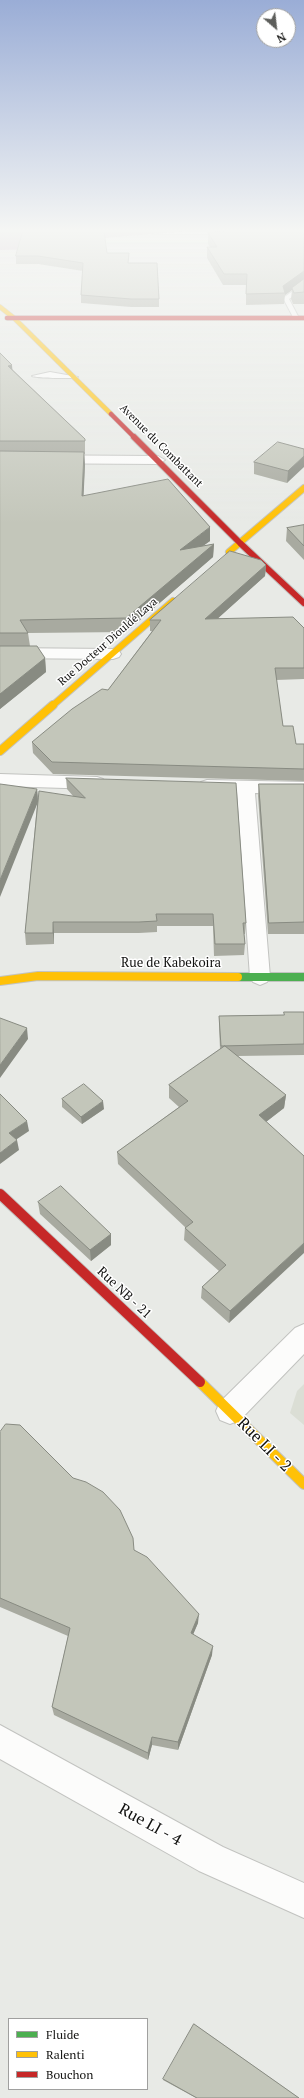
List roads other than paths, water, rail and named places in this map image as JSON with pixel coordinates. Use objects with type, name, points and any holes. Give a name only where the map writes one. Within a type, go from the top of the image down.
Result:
[{"type":"street","name":"Avenue du Combattant","points":[[25,329],[240,543],[303,601]]},
{"type":"street","points":[[0,459],[158,460]]},
{"type":"street","points":[[223,558],[304,488]]},
{"type":"street","name":"Rue Docteur Diouldé Laya","points":[[0,751],[182,593]]},
{"type":"street","points":[[0,653],[113,654]]},
{"type":"street","points":[[0,780],[111,783]]},
{"type":"street","points":[[190,786],[304,788]]},
{"type":"street","points":[[246,788],[260,977]]},
{"type":"street","name":"Rue de Kabekoira","points":[[8,970],[38,976]]},
{"type":"street","name":"Rue de Kabekoira","points":[[0,981],[38,976],[304,977]]},
{"type":"street","name":"Rue NB - 21","points":[[0,1194],[230,1411]]},
{"type":"street","name":"Rue LI - 2","points":[[304,1336],[230,1411],[304,1484]]},
{"type":"street","name":"Rue LI - 4","points":[[0,1741],[211,1859],[304,1900]]},
{"type":"lane","points":[[36,376],[50,374],[74,377]]}]
